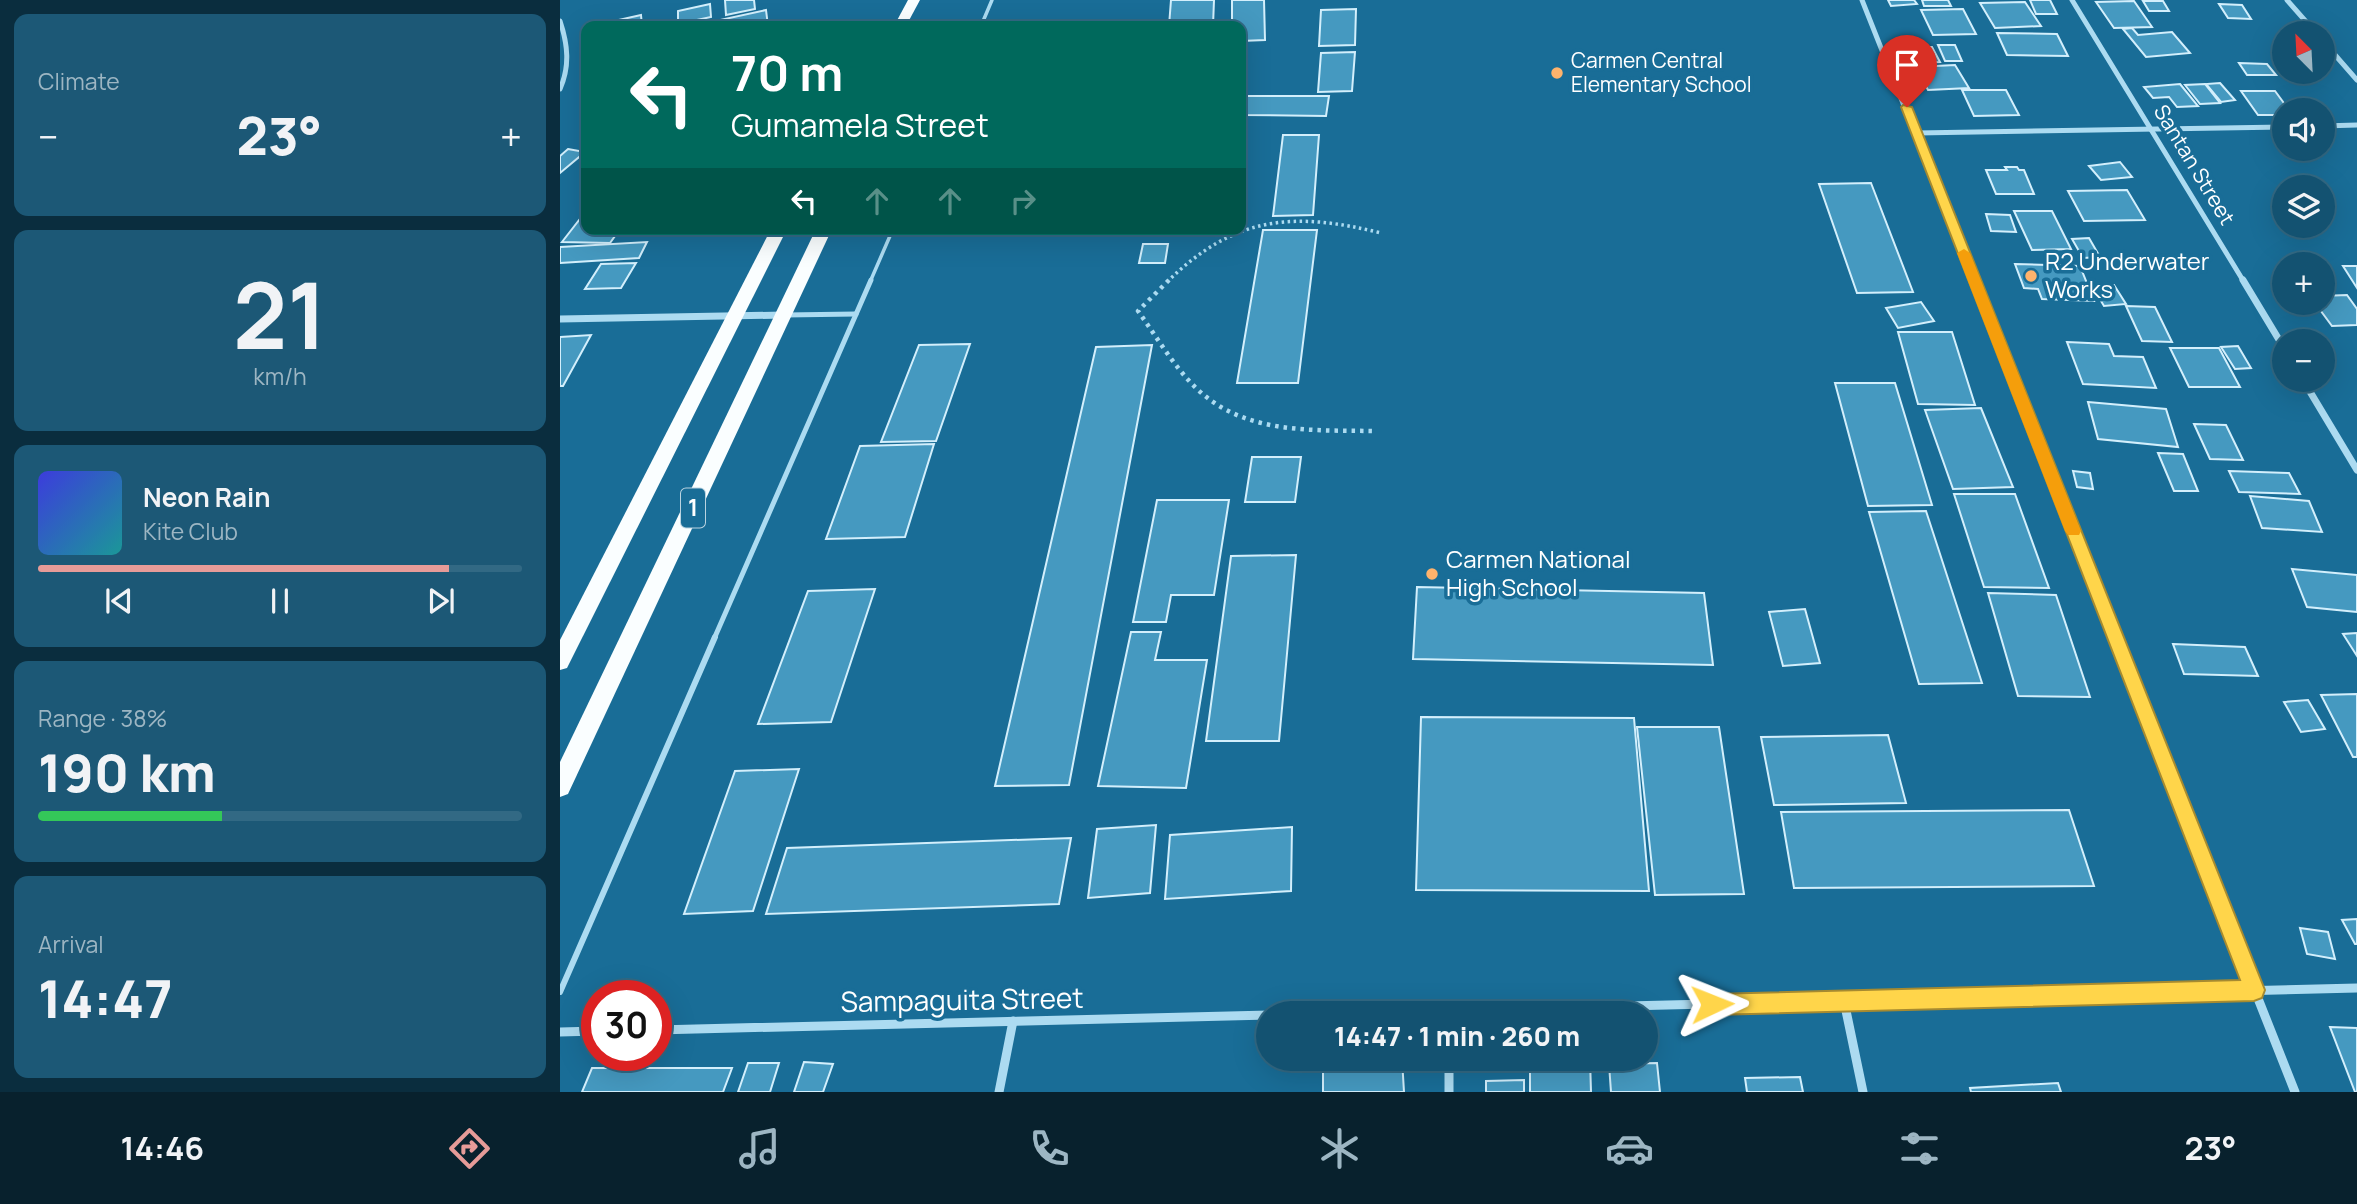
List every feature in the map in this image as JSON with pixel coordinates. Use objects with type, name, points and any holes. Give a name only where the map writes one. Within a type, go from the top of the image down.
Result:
[{"type":"highway","points":[[903,21],[914,0]]},
{"type":"highway","name":"1","points":[[560,661],[776,235]]},
{"type":"highway","name":"1","points":[[560,786],[821,235]]},
{"type":"street","points":[[1862,0],[1917,133],[2295,1092]]},
{"type":"street","name":"Santan Street","points":[[2072,0],[2272,329]]},
{"type":"street","points":[[2287,0],[2305,21]]},
{"type":"street","points":[[560,21],[567,41],[568,63],[560,89]]},
{"type":"street","points":[[2335,55],[2357,80]]},
{"type":"street","points":[[2335,126],[2357,125]]},
{"type":"street","points":[[1917,133],[2272,127]]},
{"type":"street","points":[[560,318],[785,315]]},
{"type":"street","points":[[2310,392],[2357,470]]},
{"type":"street","points":[[1658,1006],[2357,988]]},
{"type":"street","points":[[1844,1001],[1863,1092]]},
{"type":"street","name":"Sampaguita Street","points":[[672,1030],[1256,1015]]},
{"type":"street","points":[[999,1092],[1013,1021]]},
{"type":"street","points":[[560,1032],[581,1031]]},
{"type":"street","points":[[1449,1071],[1449,1092]]},
{"type":"lane","points":[[983,21],[992,0]]},
{"type":"lane","points":[[560,992],[890,235]]},
{"type":"lane","points":[[785,315],[856,314]]},
{"type":"path","points":[[1246,229],[1288,222],[1329,223],[1381,233]]},
{"type":"path","points":[[1230,235],[1213,243],[1190,262],[1138,311],[1206,397],[1244,418],[1289,429],[1372,431]]},
{"type":"building","points":[[725,0],[754,0],[755,9],[726,15]]},
{"type":"building","points":[[1171,0],[1214,0],[1213,21],[1169,21]]},
{"type":"building","points":[[1232,0],[1264,0],[1265,40],[1246,41],[1246,21],[1232,21]]},
{"type":"building","points":[[1888,0],[1914,0],[1917,4],[1891,6]]},
{"type":"building","points":[[1922,0],[1948,0],[1951,6],[1924,6]]},
{"type":"building","points":[[2030,0],[2050,0],[2057,14],[2036,14]]},
{"type":"building","points":[[2134,1],[2152,27],[2114,28],[2096,2]]},
{"type":"building","points":[[2143,1],[2163,1],[2169,11],[2149,11]]},
{"type":"building","points":[[2025,2],[2041,26],[1995,28],[1980,3]]},
{"type":"building","points":[[710,4],[711,17],[678,21],[678,11]]},
{"type":"building","points":[[2219,4],[2242,5],[2251,19],[2228,18]]},
{"type":"building","points":[[1356,9],[1355,45],[1319,46],[1321,10]]},
{"type":"building","points":[[1963,9],[1976,34],[1933,35],[1921,10]]},
{"type":"building","points":[[766,10],[767,21],[720,21]]},
{"type":"building","points":[[641,15],[642,21],[614,21]]},
{"type":"building","points":[[2132,28],[2138,35],[2172,32],[2190,53],[2146,57],[2123,29]]},
{"type":"building","points":[[1997,33],[2057,34],[2068,56],[2007,55]]},
{"type":"building","points":[[1938,45],[1955,45],[1962,61],[1945,61]]},
{"type":"building","points":[[1909,47],[1932,47],[1940,62],[1916,63]]},
{"type":"building","points":[[1355,52],[1352,91],[1318,92],[1321,53]]},
{"type":"building","points":[[2239,63],[2267,64],[2272,70],[2272,75],[2247,75]]},
{"type":"building","points":[[1955,65],[1969,88],[1928,90],[1916,67]]},
{"type":"building","points":[[2220,83],[2235,100],[2221,102],[2206,84]]},
{"type":"building","points":[[2180,84],[2198,106],[2177,107],[2169,97],[2153,98],[2144,87]]},
{"type":"building","points":[[2205,84],[2220,103],[2200,104],[2185,85]]},
{"type":"building","points":[[1962,90],[2006,90],[2019,115],[1974,116]]},
{"type":"building","points":[[2241,91],[2275,91],[2280,98],[2272,98],[2272,115],[2258,115]]},
{"type":"building","points":[[1246,96],[1329,96],[1326,116],[1246,115]]},
{"type":"building","points":[[1283,135],[1319,135],[1313,215],[1273,216]]},
{"type":"building","points":[[568,149],[581,151],[581,155],[560,173],[560,156]]},
{"type":"building","points":[[2120,162],[2132,177],[2101,180],[2089,166]]},
{"type":"building","points":[[2005,167],[2024,170],[2034,194],[1996,194],[1986,170],[2007,170]]},
{"type":"building","points":[[1871,183],[1913,292],[1857,293],[1819,184]]},
{"type":"building","points":[[2127,190],[2145,220],[2084,221],[2068,191]]},
{"type":"building","points":[[2014,211],[2052,211],[2071,249],[2032,250]]},
{"type":"building","points":[[1986,214],[2010,215],[2016,232],[1991,231]]},
{"type":"building","points":[[581,218],[581,235],[616,235],[610,243],[562,242]]},
{"type":"building","points":[[1263,230],[1317,230],[1298,383],[1237,383]]},
{"type":"building","points":[[2089,238],[2100,257],[2083,258],[2072,239]]},
{"type":"building","points":[[647,242],[639,258],[560,263],[560,247]]},
{"type":"building","points":[[1143,244],[1168,244],[1165,263],[1139,263]]},
{"type":"building","points":[[636,263],[621,288],[585,289],[601,264]]},
{"type":"building","points":[[2015,264],[2080,266],[2094,301],[2042,299],[2038,289],[2024,288]]},
{"type":"building","points":[[2343,266],[2357,266],[2357,288]]},
{"type":"building","points":[[2114,285],[2126,304],[2104,306],[2092,286]]},
{"type":"building","points":[[2335,295],[2347,295],[2357,309],[2357,325],[2332,326],[2324,315],[2335,315]]},
{"type":"building","points":[[1921,302],[1934,321],[1898,328],[1886,308]]},
{"type":"building","points":[[2126,306],[2155,307],[2172,342],[2142,341]]},
{"type":"building","points":[[1898,332],[1952,332],[1975,405],[1918,404]]},
{"type":"building","points":[[591,335],[563,386],[560,386],[560,337]]},
{"type":"building","points":[[2067,342],[2109,344],[2114,356],[2143,357],[2156,388],[2083,384]]},
{"type":"building","points":[[970,344],[936,441],[881,442],[919,345]]},
{"type":"building","points":[[1152,345],[1069,785],[995,786],[1096,347]]},
{"type":"building","points":[[2238,346],[2251,368],[2235,369],[2221,347]]},
{"type":"building","points":[[2170,348],[2219,348],[2240,387],[2189,387]]},
{"type":"building","points":[[1835,383],[1895,383],[1932,505],[1868,506]]},
{"type":"building","points":[[2088,402],[2166,409],[2178,447],[2098,439]]},
{"type":"building","points":[[1981,408],[2013,487],[1953,489],[1925,410]]},
{"type":"building","points":[[2194,424],[2226,425],[2243,460],[2210,459]]},
{"type":"building","points":[[934,444],[905,537],[826,539],[860,446]]},
{"type":"building","points":[[2158,453],[2183,454],[2198,491],[2174,491]]},
{"type":"building","points":[[1252,457],[1301,457],[1295,502],[1245,502]]},
{"type":"building","points":[[2073,471],[2090,473],[2093,489],[2077,487]]},
{"type":"building","points":[[2229,471],[2289,473],[2300,494],[2239,492]]},
{"type":"building","points":[[1954,494],[2015,494],[2049,588],[1984,587]]},
{"type":"building","points":[[2250,496],[2309,501],[2322,532],[2262,528]]},
{"type":"building","points":[[1157,500],[1229,500],[1214,595],[1171,595],[1166,622],[1133,622]]},
{"type":"building","points":[[1926,511],[1982,683],[1919,684],[1869,512]]},
{"type":"building","points":[[1296,555],[1279,741],[1206,741],[1231,556]]},
{"type":"building","points":[[2292,569],[2357,575],[2357,612],[2307,607]]},
{"type":"building","points":[[1417,587],[1704,593],[1713,665],[1413,659]]},
{"type":"building","points":[[875,589],[831,722],[758,724],[808,591]]},
{"type":"building","points":[[1988,593],[2056,595],[2090,697],[2018,696]]},
{"type":"building","points":[[1805,609],[1820,663],[1783,666],[1769,612]]},
{"type":"building","points":[[1131,632],[1161,632],[1155,660],[1207,660],[1186,788],[1098,786]]},
{"type":"building","points":[[2357,633],[2357,656],[2343,634]]},
{"type":"building","points":[[2173,644],[2245,647],[2258,676],[2184,674]]},
{"type":"building","points":[[2357,694],[2357,757],[2353,757],[2321,695]]},
{"type":"building","points":[[2308,700],[2325,729],[2301,732],[2284,702]]},
{"type":"building","points":[[1421,717],[1634,718],[1649,891],[1416,890]]},
{"type":"building","points":[[1637,727],[1719,727],[1744,894],[1655,895]]},
{"type":"building","points":[[1888,735],[1906,803],[1774,805],[1761,737]]},
{"type":"building","points":[[799,769],[753,911],[684,914],[735,771]]},
{"type":"building","points":[[2069,810],[2094,886],[1794,888],[1781,812]]},
{"type":"building","points":[[1156,825],[1150,893],[1088,898],[1097,829]]},
{"type":"building","points":[[1292,827],[1291,891],[1165,899],[1170,835]]},
{"type":"building","points":[[1071,838],[1059,904],[766,914],[787,848]]},
{"type":"building","points":[[2357,919],[2357,944],[2355,944],[2342,920]]},
{"type":"building","points":[[2300,928],[2328,932],[2335,959],[2307,954]]},
{"type":"building","points":[[2330,1027],[2357,1028],[2357,1092],[2355,1092]]},
{"type":"building","points":[[804,1062],[833,1064],[823,1092],[794,1092]]},
{"type":"building","points":[[748,1063],[779,1063],[770,1092],[738,1092]]},
{"type":"building","points":[[732,1068],[723,1092],[582,1092],[591,1071]]},
{"type":"building","points":[[1323,1071],[1403,1071],[1404,1092],[1323,1092]]},
{"type":"building","points":[[1530,1071],[1590,1071],[1591,1092],[1530,1092]]},
{"type":"building","points":[[1610,1071],[1658,1071],[1660,1092],[1611,1092]]},
{"type":"building","points":[[1800,1077],[1803,1092],[1747,1092],[1745,1078]]},
{"type":"building","points":[[1524,1080],[1524,1092],[1486,1092],[1486,1081]]},
{"type":"building","points":[[2058,1083],[2061,1092],[1971,1092],[1970,1088]]},
{"type":"slow traffic","points":[[1964,253],[2073,531]]},
{"type":"place","name":"Carmen Central Elementary School","points":[[1557,73]]},
{"type":"place","name":"R2 Underwater Works","points":[[2031,276]]},
{"type":"place","name":"Carmen National High School","points":[[1432,574]]},
{"type":"route","points":[[1712,1004],[2254,990],[1907,107]]}]
